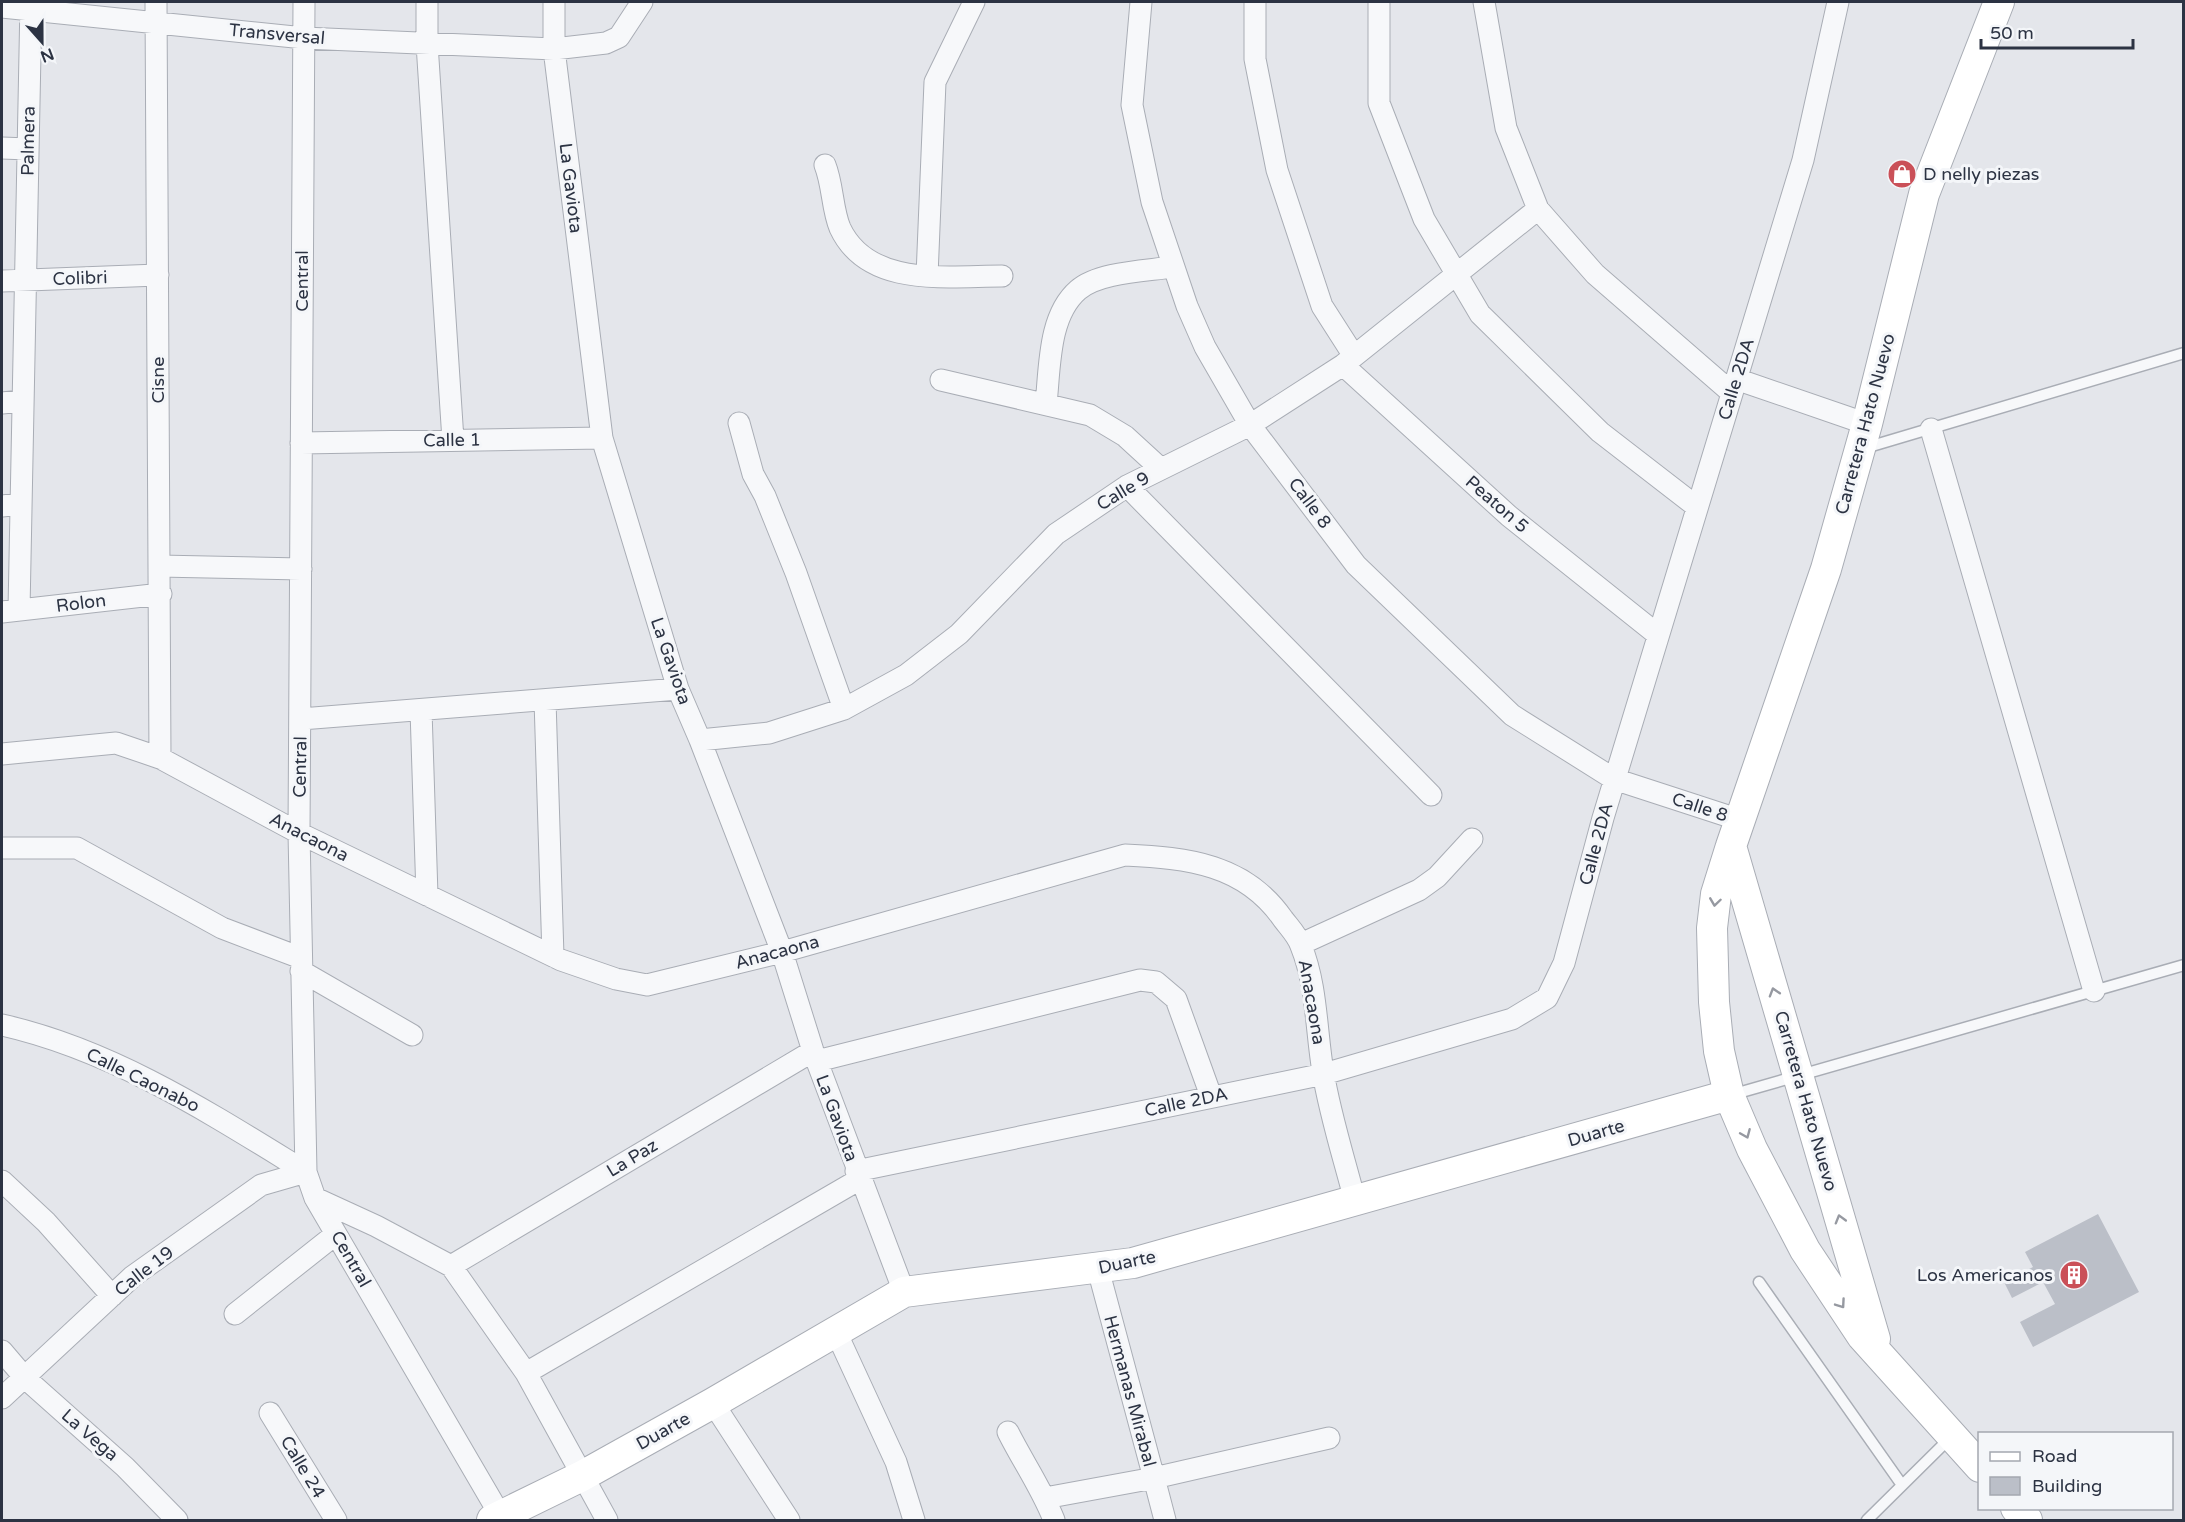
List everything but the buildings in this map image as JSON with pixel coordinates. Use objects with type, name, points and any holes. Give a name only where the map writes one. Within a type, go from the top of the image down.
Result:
[{"type":"main road","name":"Carretera Hato Nuevo","points":[[1978,1465],[1862,1336],[1805,1250],[1752,1149],[1729,1095],[1719,1051],[1714,1002],[1712,928],[1716,894],[1735,833],[1826,569],[1863,437],[1924,194],[1998,2]]},
{"type":"main road","name":"Carretera Hato Nuevo","points":[[1735,833],[1799,1075],[1880,1356]]},
{"type":"main road","name":"Duarte","points":[[499,1519],[713,1403],[904,1292],[1134,1263],[1729,1095]]},
{"type":"street","name":"Cisne","points":[[156,2],[160,758]]},
{"type":"street","name":"Central","points":[[304,2],[299,833],[306,1172],[315,1198],[499,1519]]},
{"type":"street","points":[[427,2],[427,44],[453,441]]},
{"type":"street","name":"La Gaviota","points":[[554,2],[554,49],[602,438],[678,689],[782,952],[815,1056],[904,1292]]},
{"type":"street","name":"Transversal","points":[[2,7],[31,6],[156,23],[304,38],[554,49],[606,43],[620,37],[642,2]]},
{"type":"street","points":[[927,276],[935,82],[974,2]]},
{"type":"street","name":"Calle 8","points":[[1140,2],[1132,105],[1152,202],[1172,267],[1205,347],[1250,424],[1356,565],[1512,715],[1614,779],[1735,833]]},
{"type":"street","name":"Peaton 5","points":[[1255,2],[1255,58],[1277,170],[1322,306],[1349,360],[1509,516],[1658,635]]},
{"type":"street","points":[[1379,2],[1379,103],[1424,219],[1480,314],[1592,424],[1697,507]]},
{"type":"street","points":[[1484,2],[1506,128],[1538,209],[1595,274],[1734,386],[1863,437]]},
{"type":"street","name":"Calle 2DA","points":[[526,1373],[858,1175],[1211,1096],[1324,1074],[1512,1019],[1547,998],[1564,963],[1614,779],[1803,160],[1838,2]]},
{"type":"street","name":"Palmera","points":[[10,611],[12,402],[24,280],[31,6]]},
{"type":"street","points":[[2,148],[28,149]]},
{"type":"street","points":[[825,165],[840,226],[859,254],[872,264],[888,270],[927,276],[1002,276]]},
{"type":"street","name":"Calle 9","points":[[700,740],[769,733],[844,709],[906,675],[959,634],[1056,534],[1127,486],[1250,424],[1349,360],[1538,209]]},
{"type":"street","points":[[1046,404],[1055,328],[1065,306],[1078,290],[1111,276],[1172,267]]},
{"type":"street","name":"Colibri","points":[[2,281],[158,275]]},
{"type":"street","points":[[941,380],[1046,404],[1101,420],[1125,436],[1161,469]]},
{"type":"street","points":[[738,423],[753,474],[765,496],[796,573],[844,709]]},
{"type":"street","points":[[1931,429],[2094,991]]},
{"type":"street","name":"Calle 1","points":[[302,443],[602,438]]},
{"type":"street","points":[[1127,486],[1431,795]]},
{"type":"street","points":[[159,566],[300,569]]},
{"type":"street","name":"Rolon","points":[[10,611],[160,594]]},
{"type":"street","points":[[301,719],[678,689]]},
{"type":"street","points":[[545,700],[553,956]]},
{"type":"street","points":[[421,710],[426,895]]},
{"type":"street","name":"Anacaona","points":[[2,754],[116,743],[160,758],[299,833],[553,956],[616,979],[647,985],[782,952],[1125,855],[1166,857],[1205,865],[1239,876],[1272,903],[1301,944],[1311,980],[1324,1074],[1354,1201]]},
{"type":"street","points":[[1301,944],[1414,893],[1437,877],[1472,839]]},
{"type":"street","points":[[2,848],[78,849],[222,928],[301,964],[412,1035]]},
{"type":"street","name":"La Paz","points":[[451,1266],[815,1056],[1140,980],[1156,982],[1176,999],[1211,1096]]},
{"type":"street","name":"Calle Caonabo","points":[[2,1025],[45,1035],[177,1093],[306,1172]]},
{"type":"street","name":"Calle 19","points":[[2,1398],[133,1276],[261,1185],[306,1172]]},
{"type":"street","points":[[2,1181],[46,1222],[112,1296]]},
{"type":"street","points":[[315,1198],[376,1226],[451,1266],[526,1373],[607,1521]]},
{"type":"street","points":[[235,1314],[336,1234]]},
{"type":"street","name":"Hermanas Mirabal","points":[[1098,1269],[1154,1478],[1329,1438]]},
{"type":"street","points":[[836,1332],[896,1462],[914,1521]]},
{"type":"street","name":"La Vega","points":[[2,1351],[25,1378],[125,1467],[177,1521]]},
{"type":"street","points":[[713,1403],[789,1521]]},
{"type":"street","name":"Calle 24","points":[[270,1413],[336,1521]]},
{"type":"street","points":[[1008,1432],[1045,1498],[1054,1521]]},
{"type":"street","points":[[1045,1498],[1154,1478],[1165,1521]]},
{"type":"lane","points":[[1863,437],[1931,429],[2184,352]]},
{"type":"lane","name":"Duarte","points":[[1729,1095],[2184,965]]},
{"type":"lane","points":[[1759,1282],[1902,1485]]},
{"type":"lane","points":[[1867,1521],[1952,1436]]},
{"type":"place","name":"D nelly piezas","points":[[1902,174]]},
{"type":"place","name":"Los Americanos","points":[[2074,1275]]}]
